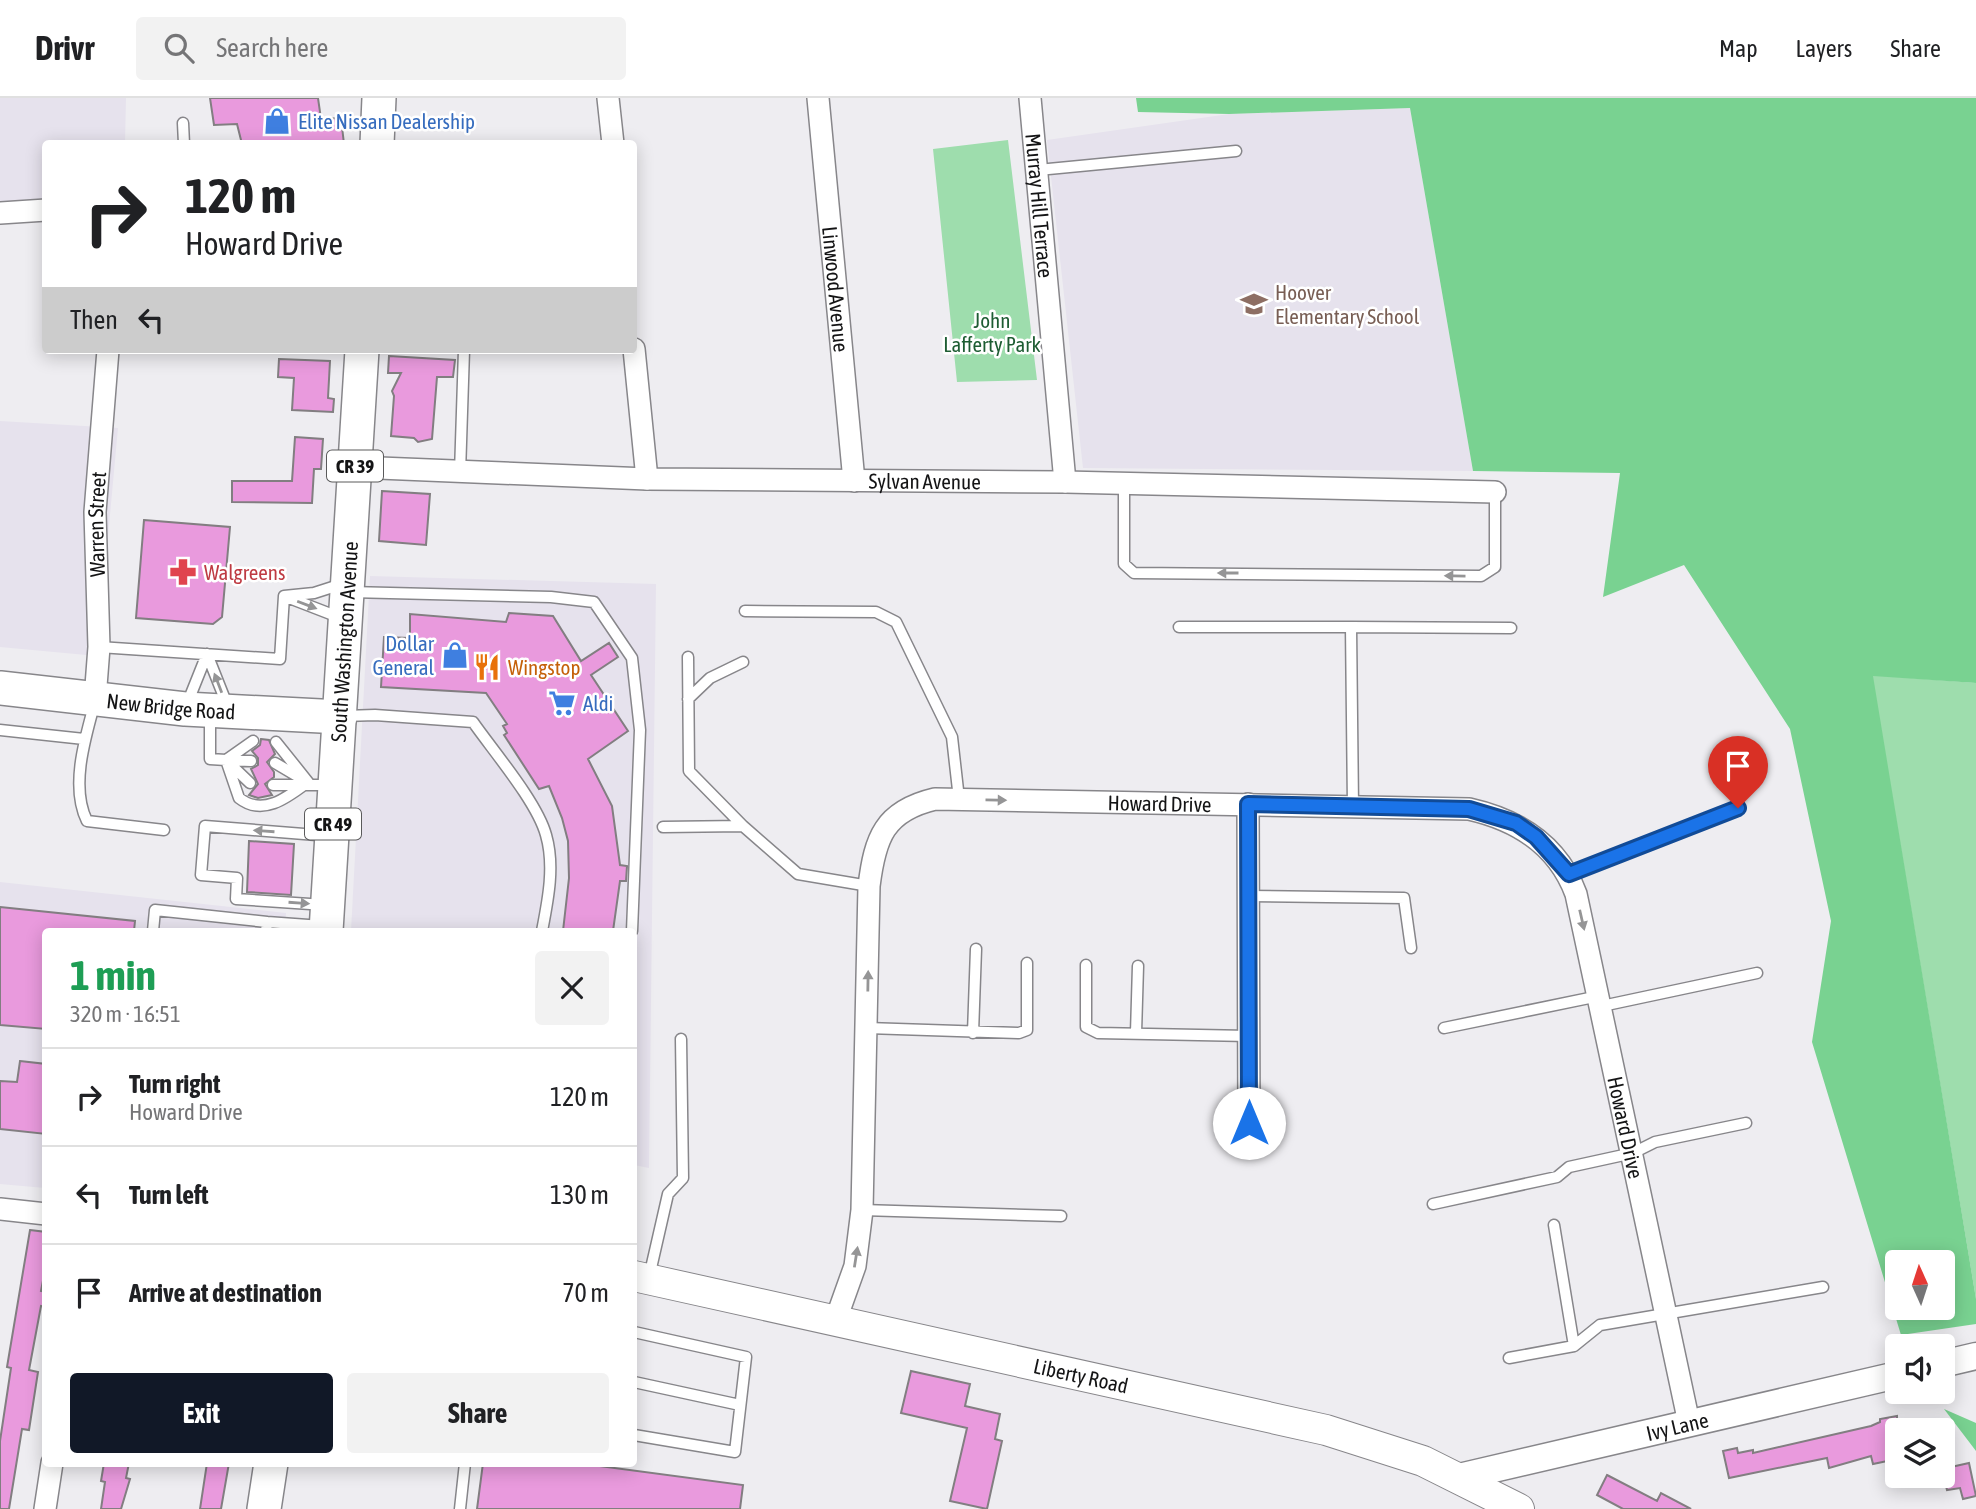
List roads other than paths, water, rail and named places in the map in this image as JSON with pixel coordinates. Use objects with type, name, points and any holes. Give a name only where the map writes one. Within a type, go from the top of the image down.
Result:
[{"type":"main road","points":[[377,140],[379,98]]},
{"type":"main road","name":"South Washington Avenue","points":[[327,921],[332,836],[322,784],[340,717],[362,354]]},
{"type":"main road","name":"New Bridge Road","points":[[0,688],[208,710],[340,717]]},
{"type":"main road","name":"Liberty Road","points":[[641,1278],[1325,1430],[1379,1446],[1459,1476],[1519,1509]]},
{"type":"main road","points":[[264,1509],[270,1467]]},
{"type":"street","points":[[608,98],[613,140]]},
{"type":"street","name":"Linwood Avenue","points":[[818,98],[854,481]]},
{"type":"street","name":"Murray Hill Terrace","points":[[1030,98],[1065,482]]},
{"type":"street","points":[[0,214],[42,210]]},
{"type":"street","name":"Warren Street","points":[[95,699],[99,647],[95,512],[108,354]]},
{"type":"street","points":[[634,354],[647,479]]},
{"type":"street","name":"Sylvan Avenue","points":[[355,467],[647,479],[1065,482],[1496,492]]},
{"type":"street","name":"Howard Drive","points":[[835,1322],[855,1266],[862,1210],[869,886],[873,856],[881,834],[897,814],[935,799],[1469,809],[1495,815],[1536,837],[1569,874],[1600,1001],[1689,1423]]},
{"type":"street","points":[[1248,804],[1249,1123]]},
{"type":"street","points":[[0,1209],[42,1214]]},
{"type":"street","points":[[1955,1361],[1976,1356]]},
{"type":"street","name":"Ivy Lane","points":[[1459,1476],[1885,1378]]},
{"type":"street","points":[[45,1509],[51,1467]]},
{"type":"lane","points":[[183,123],[184,140]]},
{"type":"lane","points":[[1038,170],[1236,151]]},
{"type":"lane","points":[[460,472],[464,354]]},
{"type":"lane","points":[[1124,483],[1124,564],[1134,573],[1481,576],[1495,567],[1496,492]]},
{"type":"lane","points":[[284,596],[314,593],[347,598]]},
{"type":"lane","points":[[99,647],[280,659],[284,596]]},
{"type":"lane","points":[[284,596],[551,597],[594,602],[632,658],[640,730],[632,928]]},
{"type":"lane","points":[[745,611],[876,612],[896,622],[952,737],[959,799]]},
{"type":"lane","points":[[1178,627],[1511,628]]},
{"type":"lane","points":[[1351,627],[1353,807]]},
{"type":"lane","points":[[207,654],[210,759],[251,761]]},
{"type":"lane","points":[[207,654],[208,710]]},
{"type":"lane","points":[[688,657],[689,771],[743,826],[798,874],[869,886]]},
{"type":"lane","points":[[688,699],[710,678],[743,662]]},
{"type":"lane","points":[[95,699],[84,739],[79,805],[87,821],[164,831]]},
{"type":"lane","points":[[340,717],[375,715],[473,722],[537,814],[546,832],[550,878],[542,928]]},
{"type":"lane","points":[[0,730],[84,739]]},
{"type":"lane","points":[[226,760],[253,741]]},
{"type":"lane","points":[[276,742],[322,784]]},
{"type":"lane","points":[[226,760],[250,783]]},
{"type":"lane","points":[[226,760],[239,798],[247,803],[277,805],[322,784]]},
{"type":"lane","points":[[275,763],[322,784]]},
{"type":"lane","points":[[273,785],[322,784]]},
{"type":"lane","points":[[1569,874],[1738,808]]},
{"type":"lane","points":[[327,921],[236,899],[237,878],[201,875],[205,826],[332,836]]},
{"type":"lane","points":[[663,827],[743,826]]},
{"type":"lane","points":[[1248,897],[1404,898],[1410,948]]},
{"type":"lane","points":[[153,928],[155,910],[267,926],[327,921]]},
{"type":"lane","points":[[973,1032],[976,949]]},
{"type":"lane","points":[[867,1028],[1019,1033],[1027,1030],[1027,963]]},
{"type":"lane","points":[[1086,965],[1086,1027],[1098,1032],[1249,1036]]},
{"type":"lane","points":[[1136,1034],[1138,966]]},
{"type":"lane","points":[[1444,1027],[1757,973]]},
{"type":"lane","points":[[641,1278],[668,1194],[683,1178],[681,1039]]},
{"type":"lane","points":[[1433,1204],[1557,1177],[1569,1167],[1633,1153],[1655,1142],[1746,1124]]},
{"type":"lane","points":[[862,1210],[1061,1216]]},
{"type":"lane","points":[[1554,1225],[1574,1346]]},
{"type":"lane","points":[[1509,1358],[1574,1346],[1600,1325],[1666,1311],[1714,1307],[1823,1287]]},
{"type":"lane","points":[[637,1333],[746,1357],[735,1452],[637,1436]]},
{"type":"lane","points":[[637,1383],[740,1405]]},
{"type":"lane","points":[[460,1509],[465,1467]]},
{"type":"place","name":"Elite Nissan Dealership","points":[[277,121]]},
{"type":"place","name":"Hoover Elementary School","points":[[1254,304]]},
{"type":"place","name":"Walgreens","points":[[183,572]]},
{"type":"place","name":"Dollar General","points":[[455,655]]},
{"type":"place","name":"Wingstop","points":[[487,667]]},
{"type":"place","name":"Aldi","points":[[562,703]]},
{"type":"park label","name":"John Lafferty Park","points":[[992,332]]}]
